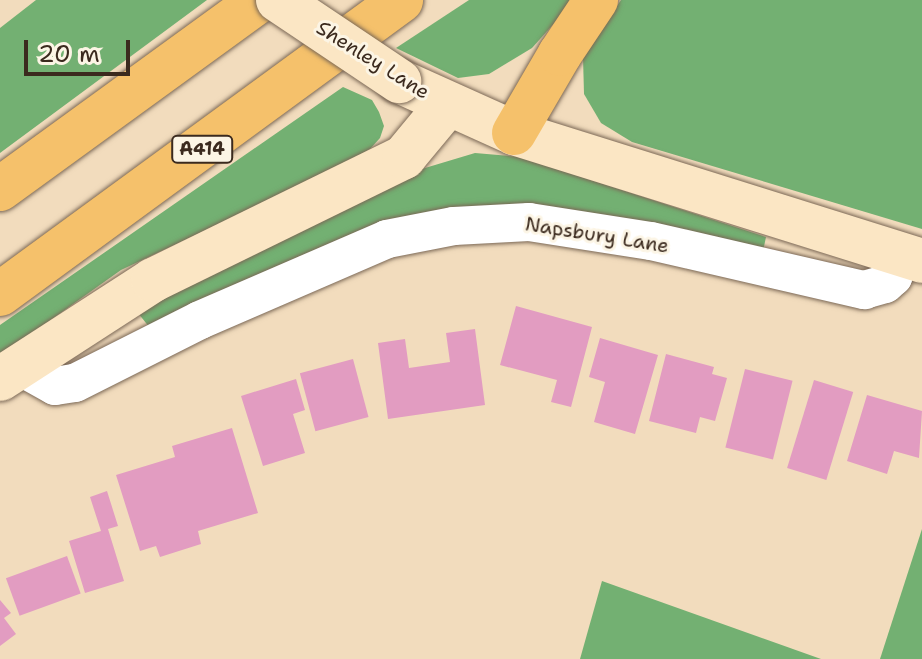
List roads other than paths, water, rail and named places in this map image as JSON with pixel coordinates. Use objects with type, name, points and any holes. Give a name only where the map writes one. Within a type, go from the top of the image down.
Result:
[{"type":"highway","points":[[0,189],[260,0]]},
{"type":"highway","name":"A414","points":[[0,294],[401,0]]},
{"type":"highway","points":[[514,133],[596,0]]},
{"type":"street","name":"Shenley Lane","points":[[278,0],[399,81],[514,133]]},
{"type":"street","name":"Napsbury Lane","points":[[10,372],[153,280],[396,162],[417,145],[448,104]]},
{"type":"street","name":"Napsbury Lane","points":[[10,372],[55,386],[75,383],[200,320],[387,239],[454,226],[545,225],[651,241],[864,290],[885,284],[912,258],[514,133]]}]
